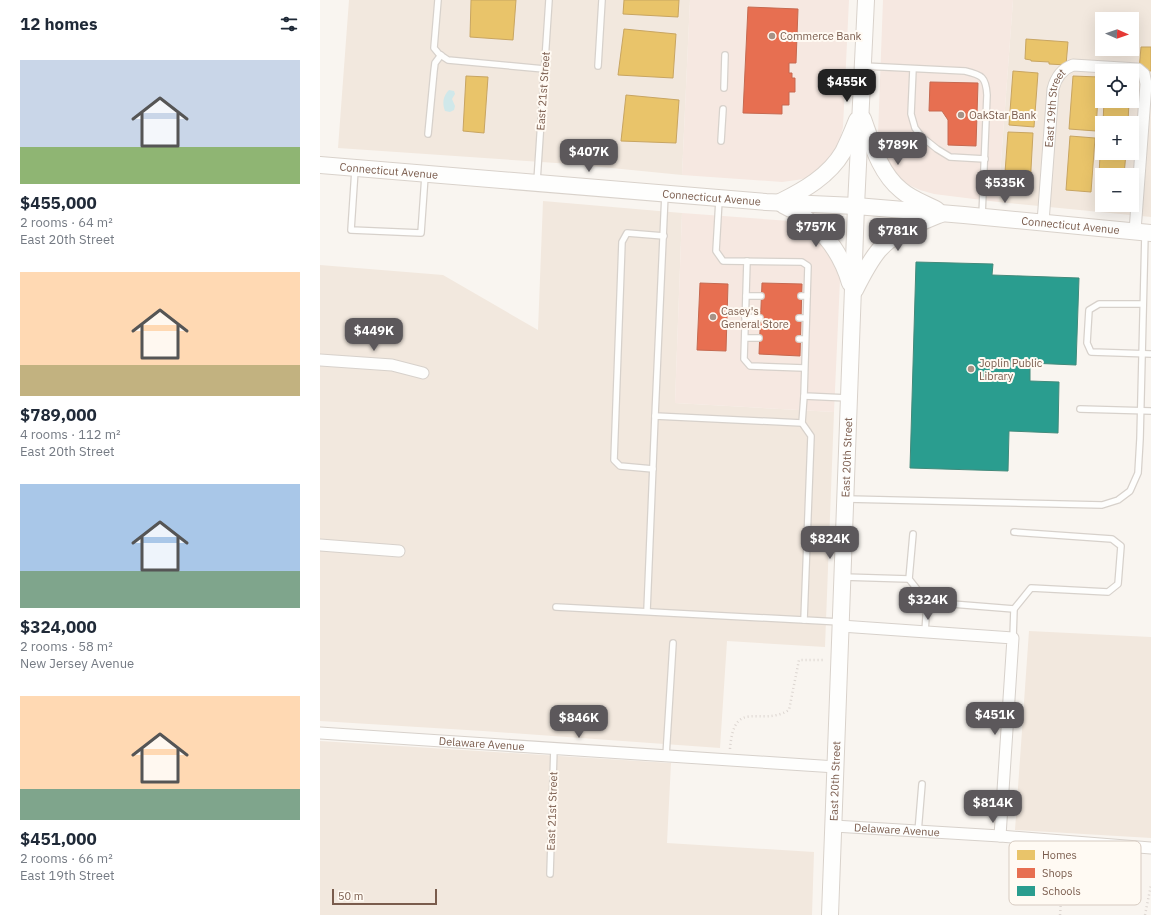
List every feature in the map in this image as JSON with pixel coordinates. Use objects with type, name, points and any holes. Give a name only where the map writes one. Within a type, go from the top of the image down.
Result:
[{"type":"main road","name":"East 20th Street","points":[[830,915],[856,206],[866,0]]},
{"type":"main road","points":[[778,202],[812,184],[832,168],[843,151],[861,113]]},
{"type":"main road","points":[[861,113],[875,151],[888,175],[902,191],[944,213]]},
{"type":"main road","name":"Connecticut Avenue","points":[[320,165],[719,198],[856,206],[982,216],[1144,232]]},
{"type":"main road","points":[[778,202],[807,218],[834,246],[843,262],[853,293]]},
{"type":"main road","points":[[853,293],[870,262],[884,245],[908,228],[944,213]]},
{"type":"street","name":"East 19th Street","points":[[1044,222],[1053,89],[1056,80],[1067,67],[1073,65],[1138,69],[1144,74],[1146,84],[1144,232]]},
{"type":"street","points":[[320,360],[392,365],[423,373]]},
{"type":"street","points":[[320,545],[399,552]]},
{"type":"street","points":[[841,624],[1013,638],[1000,836]]},
{"type":"street","name":"Delaware Avenue","points":[[320,734],[836,766]]},
{"type":"street","name":"Delaware Avenue","points":[[834,826],[1066,841]]},
{"type":"street","name":"Delaware Avenue","points":[[1141,847],[1151,848]]},
{"type":"lane","points":[[438,0],[434,48],[448,60],[544,70]]},
{"type":"lane","name":"East 21st Street","points":[[537,183],[549,0]]},
{"type":"lane","points":[[598,66],[602,0]]},
{"type":"lane","points":[[428,134],[435,63],[441,55]]},
{"type":"lane","points":[[724,88],[725,55]]},
{"type":"lane","points":[[863,66],[965,71],[984,78],[987,86],[987,95],[982,216]]},
{"type":"lane","points":[[912,69],[911,114],[915,128],[922,137],[950,157],[985,158]]},
{"type":"lane","points":[[721,141],[723,109]]},
{"type":"lane","points":[[355,168],[351,230],[421,233],[425,174]]},
{"type":"lane","points":[[647,611],[665,193]]},
{"type":"lane","points":[[719,198],[716,251],[723,261],[802,262],[808,266],[804,296],[806,318],[802,423],[811,436],[804,620]]},
{"type":"lane","points":[[846,499],[1102,505],[1118,500],[1130,491],[1138,473],[1141,411],[1144,232]]},
{"type":"lane","points":[[652,469],[620,466],[614,460],[622,242],[627,233],[664,236]]},
{"type":"lane","points":[[747,261],[744,358],[750,366],[804,368]]},
{"type":"lane","points":[[746,296],[761,296]]},
{"type":"lane","points":[[1143,304],[1099,304],[1089,310],[1087,343],[1091,352],[1151,354]]},
{"type":"lane","points":[[745,317],[760,318]]},
{"type":"lane","points":[[800,318],[806,318]]},
{"type":"lane","points":[[745,338],[759,338]]},
{"type":"lane","points":[[798,339],[805,339]]},
{"type":"lane","points":[[804,396],[850,398]]},
{"type":"lane","points":[[1080,409],[1151,411]]},
{"type":"lane","points":[[655,416],[802,423]]},
{"type":"lane","points":[[1013,638],[1014,609],[1031,588],[1108,592],[1118,584],[1121,546],[1112,539],[1014,532]]},
{"type":"lane","points":[[913,534],[909,579],[927,602],[925,632]]},
{"type":"lane","points":[[843,578],[909,579]]},
{"type":"lane","points":[[927,602],[1014,609]]},
{"type":"lane","points":[[556,606],[804,620],[841,624]]},
{"type":"lane","points":[[666,756],[673,643]]},
{"type":"lane","name":"East 21st Street","points":[[550,874],[554,748]]},
{"type":"lane","points":[[918,832],[922,784]]},
{"type":"path","points":[[729,760],[731,735],[735,724],[740,718],[750,716],[781,715],[789,710],[800,660],[840,661]]},
{"type":"path","points":[[1145,915],[1151,885]]},
{"type":"path","points":[[1060,915],[1061,905]]},
{"type":"shaded area","points":[[349,0],[690,0],[682,175],[571,164],[338,148]]},
{"type":"shaded area","points":[[690,0],[849,0],[843,127],[839,143],[827,163],[817,172],[807,178],[782,182],[682,175]]},
{"type":"shaded area","points":[[883,0],[1013,0],[998,202],[934,194],[920,190],[901,179],[886,160],[878,134]]},
{"type":"shaded area","points":[[1013,0],[1151,0],[1151,217],[1100,212],[1139,212],[1139,168],[1095,168],[1095,212],[998,202]]},
{"type":"shaded area","points":[[543,201],[682,213],[675,403],[834,412],[825,647],[727,641],[720,748],[320,721],[320,265],[443,275],[538,330]]},
{"type":"shaded area","points":[[682,213],[790,221],[802,225],[818,236],[838,269],[840,280],[834,412],[675,403]]},
{"type":"shaded area","points":[[1029,631],[1151,637],[1151,838],[1015,830]]},
{"type":"shaded area","points":[[320,741],[671,763],[667,843],[814,852],[812,915],[320,915]]},
{"type":"water","points":[[449,90],[454,91],[455,94],[452,99],[455,106],[454,110],[450,112],[445,111],[443,102],[445,95]]},
{"type":"building: Homes","points":[[471,0],[516,0],[513,40],[470,37]]},
{"type":"building: Homes","points":[[624,0],[679,0],[678,17],[623,14]]},
{"type":"building: Homes","points":[[624,29],[676,34],[673,78],[618,75]]},
{"type":"building: Homes","points":[[1026,39],[1068,42],[1066,65],[1049,64],[1049,62],[1031,61],[1025,59]]},
{"type":"building: Homes","points":[[1141,47],[1151,47],[1151,71],[1139,70]]},
{"type":"building: Homes","points":[[1013,71],[1038,73],[1034,127],[1009,125]]},
{"type":"building: Homes","points":[[466,76],[488,77],[484,133],[463,131]]},
{"type":"building: Homes","points":[[1073,76],[1095,77],[1095,108],[1097,108],[1097,116],[1095,116],[1095,131],[1069,129]]},
{"type":"building: Homes","points":[[626,95],[679,100],[676,143],[621,141]]},
{"type":"building: Homes","points":[[1104,108],[1129,108],[1128,116],[1103,116]]},
{"type":"building: Homes","points":[[1008,132],[1033,133],[1030,187],[1004,186]]},
{"type":"building: Homes","points":[[1070,136],[1095,138],[1091,192],[1066,190]]},
{"type":"building: Homes","points":[[1100,160],[1125,160],[1125,168],[1099,168]]},
{"type":"building: Shops","name":"Commerce Bank","points":[[748,7],[798,9],[796,63],[789,63],[789,73],[792,73],[792,78],[795,78],[795,92],[789,92],[789,105],[782,105],[782,114],[743,113]]},
{"type":"building: Shops","name":"OakStar Bank","points":[[930,82],[978,83],[976,146],[948,145],[948,120],[942,111],[929,111]]},
{"type":"building: Shops","name":"Casey's General Store","points":[[700,283],[728,284],[726,351],[697,350]]},
{"type":"building: Shops","points":[[762,283],[802,284],[800,356],[759,354]]},
{"type":"building: Schools","name":"Joplin Public Library","points":[[916,262],[993,264],[992,275],[1079,278],[1076,365],[1030,363],[1030,381],[1059,382],[1058,433],[1009,431],[1008,471],[910,468]]},
{"type":"place","name":"Commerce Bank","points":[[772,36]]},
{"type":"place","name":"OakStar Bank","points":[[961,115]]},
{"type":"place","name":"Casey's General Store","points":[[713,317]]},
{"type":"place","name":"Joplin Public Library","points":[[971,369]]}]
